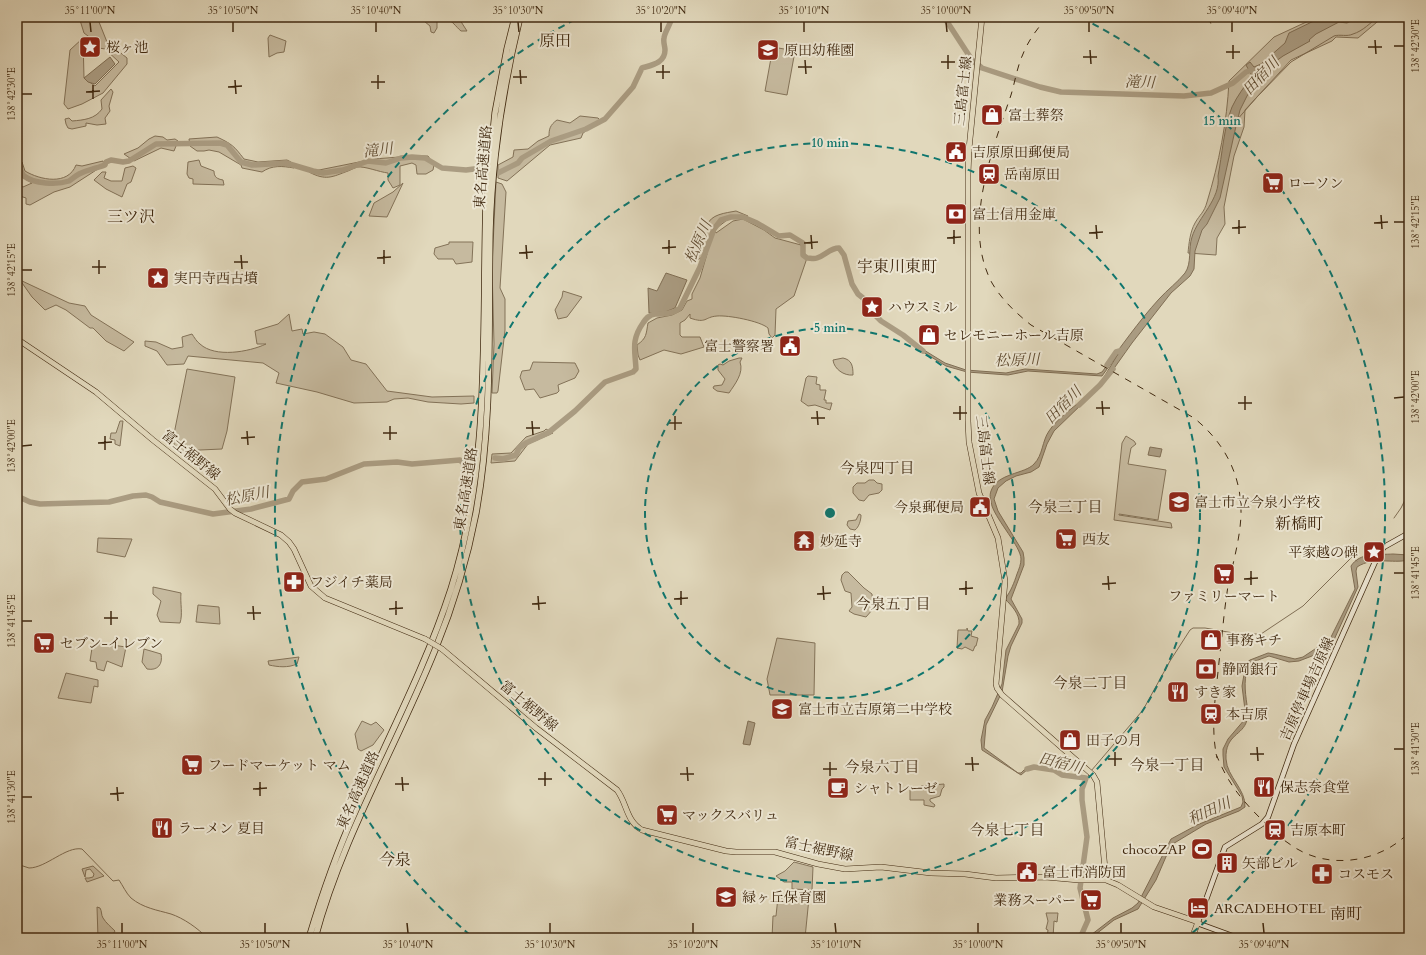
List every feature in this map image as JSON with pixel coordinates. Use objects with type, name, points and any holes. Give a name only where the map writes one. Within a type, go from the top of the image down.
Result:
[{"type":"highway","name":"東名高速道路","points":[[315,938],[326,902],[348,842],[424,676],[437,643],[456,591],[470,541],[480,486],[487,431],[489,380],[491,165],[497,99],[515,17]]},
{"type":"highway","name":"東名高速道路","points":[[491,165],[506,82],[520,17]]},
{"type":"highway","name":"東名高速道路","points":[[309,938],[321,898],[343,841],[430,648],[451,589],[465,540],[475,485],[481,431],[486,204],[490,182]]},
{"type":"main road","name":"三島富士線","points":[[982,17],[969,149],[967,199],[969,442],[979,493],[998,541],[1005,581],[996,684],[1000,693],[1090,773],[1097,782],[1106,880]]},
{"type":"main road","name":"富士裾野線","points":[[17,340],[96,392],[215,489],[230,509],[235,513],[281,535],[294,549],[309,582],[317,592],[325,598],[425,639],[442,649],[536,728],[617,790],[632,822],[642,830],[727,851],[775,852],[845,869],[881,867],[931,873],[965,874],[996,878],[1045,877],[1080,880],[1106,880]]},
{"type":"main road","name":"吉原停車場吉原線","points":[[1198,923],[1225,847],[1262,824],[1268,817],[1294,744],[1379,553],[1384,546],[1409,533]]},
{"type":"main road","points":[[1106,880],[1118,885],[1154,906],[1238,938]]},
{"type":"main road","points":[[1192,938],[1198,923]]},
{"type":"shaded area","points":[[17,17],[22,17],[17,56]]},
{"type":"shaded area","points":[[79,17],[97,17],[107,42],[127,58],[127,64],[103,93],[82,104],[68,109],[64,104],[70,50],[83,38],[84,78],[95,86],[119,62],[105,49],[99,48],[92,39],[84,33]]},
{"type":"shaded area","points":[[419,17],[430,17],[437,22],[437,28],[434,33],[431,32],[430,26]]},
{"type":"shaded area","points":[[436,17],[458,17],[467,31],[461,31],[452,22]]},
{"type":"shaded area","points":[[1317,17],[1383,17],[1358,38],[1336,37],[1332,41],[1291,60],[1245,110],[1244,127],[1234,156],[1224,207],[1225,224],[1217,238],[1216,255],[1188,253],[1192,230],[1206,206],[1215,172],[1222,142],[1229,81],[1274,37]]},
{"type":"shaded area","points":[[270,35],[286,41],[284,52],[277,53],[269,57],[268,38]]},
{"type":"shaded area","points":[[773,47],[795,51],[787,95],[765,91]]},
{"type":"shaded area","points":[[111,89],[113,92],[109,106],[110,111],[105,118],[106,124],[97,125],[86,123],[86,126],[72,129],[68,128],[65,119],[69,118],[72,121],[93,117],[96,115],[102,109],[101,100]]},
{"type":"shaded area","points":[[580,116],[598,118],[601,121],[583,133],[581,138],[550,145],[507,181],[498,178],[498,165],[513,157],[514,150],[528,149],[538,141],[549,136],[550,127],[557,120],[570,123]]},
{"type":"shaded area","points":[[155,136],[163,137],[167,140],[175,139],[178,141],[174,151],[161,148],[134,161],[124,154],[138,148]]},
{"type":"shaded area","points":[[217,137],[232,146],[244,159],[258,162],[287,160],[291,162],[294,168],[277,167],[270,168],[262,172],[242,168],[241,165],[219,152],[209,150],[197,151],[190,146],[189,139]]},
{"type":"shaded area","points":[[428,156],[434,165],[433,170],[426,174],[417,174],[416,165],[412,163],[400,166],[400,185],[393,188],[388,180],[388,173],[364,167],[357,167],[329,177],[315,175],[309,172],[374,159]]},
{"type":"shaded area","points":[[199,160],[201,166],[214,171],[216,177],[223,180],[224,185],[193,184],[193,179],[189,178],[187,174],[188,162]]},
{"type":"shaded area","points":[[103,161],[104,165],[70,187],[54,192],[30,205],[26,204],[26,198],[17,195],[17,184],[23,187],[32,183],[19,173],[22,162],[25,171],[38,177],[53,179],[67,176],[72,172],[76,165],[82,166]]},
{"type":"shaded area","points":[[133,166],[136,168],[131,182],[127,184],[122,197],[106,189],[94,180],[102,172],[106,172],[104,178],[111,181],[122,181],[125,168]]},
{"type":"shaded area","points":[[496,182],[502,184],[506,192],[500,288],[505,299],[505,330],[498,391],[497,393],[492,393],[494,344],[492,267]]},
{"type":"shaded area","points":[[403,183],[387,217],[369,216],[374,203],[393,192]]},
{"type":"shaded area","points":[[736,211],[748,216],[746,218],[731,217],[714,230],[716,233],[733,221],[743,219],[764,230],[775,238],[801,245],[807,258],[794,296],[776,309],[775,335],[772,338],[769,334],[768,328],[764,325],[751,321],[722,316],[705,320],[696,320],[690,318],[690,314],[680,323],[680,335],[682,337],[700,337],[704,347],[681,354],[664,350],[640,360],[637,345],[644,338],[648,323],[657,318],[672,315],[682,310],[687,301],[692,299],[692,294],[700,278],[707,254],[696,261],[690,261],[688,258],[692,250],[704,236],[709,222],[711,219],[723,213]]},
{"type":"shaded area","points":[[449,242],[473,242],[472,262],[456,264],[453,259],[438,259],[434,254],[435,248],[449,244]]},
{"type":"shaded area","points":[[20,280],[69,303],[85,306],[91,315],[134,342],[124,351],[106,341],[93,328],[90,328],[66,310],[56,305],[45,310],[32,297]]},
{"type":"shaded area","points":[[563,291],[582,297],[567,317],[558,319],[555,310],[562,297]]},
{"type":"shaded area","points":[[289,314],[292,331],[302,329],[303,334],[314,332],[325,334],[343,347],[351,360],[366,364],[387,391],[432,397],[474,396],[474,403],[461,404],[428,402],[408,398],[394,399],[387,402],[354,403],[317,392],[276,383],[279,373],[263,363],[188,356],[184,364],[167,365],[157,351],[145,346],[145,341],[156,342],[172,349],[183,347],[182,337],[192,334],[200,344],[214,351],[232,352],[251,349],[266,344],[257,344],[255,331],[278,324]]},
{"type":"shaded area","points":[[742,358],[740,362],[740,374],[729,393],[717,391],[713,388],[714,386],[722,385],[725,379],[718,370],[718,365],[723,365],[729,361]]},
{"type":"shaded area","points":[[843,358],[850,362],[853,369],[853,375],[843,373],[835,366],[833,360]]},
{"type":"shaded area","points":[[533,362],[575,363],[579,371],[575,378],[558,385],[559,391],[557,393],[540,398],[534,389],[525,390],[520,377],[522,371],[530,370]]},
{"type":"shaded area","points":[[187,369],[235,377],[227,431],[222,449],[178,451],[174,444],[174,434]]},
{"type":"shaded area","points":[[808,376],[817,377],[816,384],[820,385],[820,390],[826,390],[824,400],[826,400],[826,403],[832,403],[830,410],[815,405],[808,406],[801,401],[806,378]]},
{"type":"shaded area","points":[[120,421],[123,421],[120,446],[115,444],[115,440],[110,439],[111,433],[116,433]]},
{"type":"shaded area","points":[[546,429],[553,433],[528,444],[515,461],[491,463],[492,454],[511,453],[526,437]]},
{"type":"shaded area","points":[[1126,436],[1136,444],[1131,448],[1128,464],[1166,470],[1158,520],[1119,515],[1171,523],[1172,528],[1114,520],[1122,443]]},
{"type":"shaded area","points":[[869,480],[874,480],[877,483],[882,484],[882,490],[879,493],[869,495],[864,501],[859,500],[853,493],[853,487],[857,483],[865,483]]},
{"type":"shaded area","points":[[859,514],[861,517],[858,527],[855,530],[850,529],[847,525],[848,521],[856,520]]},
{"type":"shaded area","points":[[98,538],[132,539],[125,557],[97,552]]},
{"type":"shaded area","points":[[845,572],[848,572],[872,594],[873,609],[866,617],[849,611],[852,607],[851,593],[845,591],[841,580],[842,575]]},
{"type":"shaded area","points":[[153,587],[181,593],[180,623],[160,622],[157,615],[161,601],[153,594]]},
{"type":"shaded area","points":[[198,605],[219,607],[220,624],[196,622]]},
{"type":"shaded area","points":[[967,628],[968,631],[972,631],[971,636],[978,638],[973,651],[965,647],[962,649],[957,648],[958,630],[967,630]]},
{"type":"shaded area","points":[[777,638],[815,643],[814,695],[770,695],[767,679]]},
{"type":"shaded area","points":[[98,643],[126,647],[122,667],[107,661],[104,671],[97,669],[96,662],[90,661],[92,648]]},
{"type":"shaded area","points":[[144,649],[161,654],[161,661],[157,668],[147,669],[142,662]]},
{"type":"shaded area","points":[[299,657],[297,664],[287,667],[269,665],[268,661]]},
{"type":"shaded area","points":[[66,673],[98,680],[98,687],[94,686],[91,703],[58,698]]},
{"type":"shaded area","points":[[362,721],[371,725],[376,722],[384,730],[373,745],[361,751],[358,749],[355,734]]},
{"type":"shaded area","points":[[944,784],[940,796],[930,799],[930,801],[935,805],[934,807],[924,805],[924,800],[910,800],[910,790],[921,789],[921,786]]},
{"type":"shaded area","points":[[794,862],[813,867],[812,890],[792,889],[792,882],[784,882],[776,876],[785,871]]},
{"type":"shaded area","points":[[93,866],[104,876],[87,882],[85,878],[93,877],[94,874],[90,869],[86,870],[85,877],[82,869]]},
{"type":"shaded area","points":[[778,897],[809,898],[805,938],[772,938],[773,916],[776,916]]},
{"type":"shaded area","points":[[97,907],[100,908],[104,920],[115,931],[110,937],[98,938]]},
{"type":"shaded area","points":[[1046,913],[1058,913],[1057,922],[1054,921],[1053,938],[1047,938],[1048,930],[1046,929],[1048,921]]},
{"type":"water","points":[[1322,17],[1358,17],[1347,23],[1339,22],[1316,34],[1309,40],[1310,41],[1283,56],[1268,67],[1247,96],[1240,110],[1220,198],[1207,224],[1202,230],[1195,251],[1194,269],[1190,276],[1171,293],[1110,374],[1104,377],[1118,354],[1102,376],[1028,371],[1008,375],[967,372],[946,366],[918,349],[919,347],[945,363],[966,370],[1006,373],[1025,369],[1097,374],[1102,372],[1144,317],[1187,269],[1192,237],[1216,192],[1229,115],[1236,99],[1252,76],[1246,65],[1250,62],[1254,67],[1261,64],[1285,43],[1289,33]]},
{"type":"water","points":[[110,57],[115,64],[95,84],[88,82],[84,78]]},
{"type":"water","points":[[666,273],[687,280],[675,308],[665,312],[649,313],[648,288],[657,291]]},
{"type":"water","points":[[1082,400],[1084,402],[1054,431],[1047,444],[1039,467],[1031,472],[1016,476],[1006,481],[998,488],[994,499],[998,511],[1023,552],[1024,565],[1011,599],[1022,619],[1022,623],[1008,656],[1002,692],[986,725],[984,748],[1018,773],[1021,773],[1033,766],[1033,768],[1028,769],[1021,775],[982,750],[981,740],[985,720],[1002,684],[1006,650],[1019,624],[1017,613],[1005,599],[1012,587],[1021,561],[1017,548],[992,506],[990,493],[994,485],[1005,477],[1024,470],[1034,464],[1052,427],[1064,414]]},
{"type":"water","points":[[1150,447],[1162,449],[1160,457],[1148,455]]},
{"type":"water","points":[[1393,554],[1409,555],[1409,560],[1376,561],[1357,567],[1358,587],[1333,642],[1312,656],[1299,661],[1289,662],[1269,656],[1250,663],[1246,673],[1245,684],[1248,718],[1242,729],[1231,740],[1226,751],[1227,765],[1243,794],[1245,807],[1239,811],[1206,824],[1171,845],[1156,880],[1138,909],[1114,920],[1091,938],[1087,938],[1113,918],[1132,908],[1138,903],[1171,839],[1197,825],[1241,807],[1243,802],[1242,796],[1224,767],[1223,749],[1228,739],[1245,719],[1242,686],[1246,663],[1268,653],[1295,659],[1303,657],[1330,639],[1355,589],[1351,566],[1359,558],[1364,556]]},
{"type":"water","points":[[748,721],[755,723],[750,745],[743,744]]},
{"type":"waterway","name":"滝川","points":[[17,159],[21,172],[28,179],[52,183],[69,181],[79,174],[105,165],[106,162],[111,160],[123,162],[129,161],[156,144],[220,143],[227,145],[241,162],[252,165],[286,163],[323,173],[343,170],[368,161],[386,163],[401,158],[412,157],[425,158],[442,168],[466,170],[474,169],[498,173],[518,163],[522,158],[551,141],[586,129],[605,119],[633,87],[642,68],[657,63],[663,58],[665,50],[665,35],[672,17]]},
{"type":"waterway","name":"滝川","points":[[944,17],[972,60],[982,68],[1040,87],[1061,92],[1184,96],[1211,93],[1233,83],[1246,72],[1252,70],[1256,72]]},
{"type":"waterway","name":"田宿川","points":[[1236,121],[1291,62],[1334,36],[1351,35],[1360,31],[1378,17]]},
{"type":"waterway","name":"松原川","points":[[495,458],[503,459],[516,455],[519,448],[526,443],[548,433],[575,411],[605,382],[633,372],[636,369],[635,340],[639,329],[651,315],[671,313],[680,308],[700,267],[714,229],[721,220],[731,217],[743,217],[757,223],[779,236],[790,235],[803,243],[803,255],[807,258],[817,258],[833,249],[839,248],[844,255],[852,284],[858,294],[863,298],[881,321],[903,335],[923,351]]},
{"type":"waterway","name":"松原川","points":[[1107,365],[1116,352],[1123,350]]},
{"type":"waterway","name":"田宿川","points":[[1079,405],[1100,385],[1113,369]]},
{"type":"waterway","name":"松原川","points":[[17,496],[30,502],[40,504],[109,502],[133,496],[146,495],[160,502],[213,514],[251,509],[289,499],[293,491],[302,482],[326,479],[364,464],[397,462],[412,464],[460,460],[465,465],[475,465]]},
{"type":"waterway","points":[[1394,518],[1409,492]]},
{"type":"waterway","points":[[1091,771],[1143,710],[1170,661],[1190,630],[1193,628],[1205,628],[1239,634],[1261,634],[1303,606],[1352,557],[1357,561]]},
{"type":"waterway","name":"田宿川","points":[[1027,769],[1034,767],[1054,770],[1062,775],[1086,778],[1082,789],[1082,800],[1087,837],[1080,888],[1088,920],[1080,938]]},
{"type":"waterway","name":"田宿川","points":[[1086,778],[1090,774]]},
{"type":"waterway","points":[[17,864],[29,868],[36,867],[69,851],[82,849],[113,881],[119,880],[131,898],[145,906],[180,918],[195,927],[207,938]]},
{"type":"railway","points":[[1048,17],[1030,39],[1025,49],[989,164],[983,189],[980,214],[980,238],[983,261],[992,283],[1000,295],[1031,325],[1194,418],[1205,427],[1229,460],[1238,486],[1241,515],[1238,542],[1228,586],[1215,698],[1214,734],[1217,758]]},
{"type":"railway","points":[[1208,17],[1211,24]]},
{"type":"railway","points":[[1216,754],[1230,782],[1246,804],[1279,836],[1302,852],[1326,859],[1351,860],[1363,858],[1390,847],[1409,833]]},
{"type":"place","name":"桜ヶ池","points":[[90,47]]},
{"type":"place","name":"原田幼稚園","points":[[768,50]]},
{"type":"place","name":"富士葬祭","points":[[992,115]]},
{"type":"place","name":"吉原原田郵便局","points":[[956,152]]},
{"type":"place","name":"岳南原田","points":[[989,174]]},
{"type":"place","name":"ローソン","points":[[1273,183]]},
{"type":"place","name":"富士信用金庫","points":[[956,214]]},
{"type":"place","name":"実円寺西古墳","points":[[158,278]]},
{"type":"place","name":"ハウスミル","points":[[872,307]]},
{"type":"place","name":"セレモニーホール吉原","points":[[929,335]]},
{"type":"place","name":"富士警察署","points":[[790,346]]},
{"type":"place","name":"富士市立今泉小学校","points":[[1179,502]]},
{"type":"place","name":"今泉郵便局","points":[[980,507]]},
{"type":"place","name":"西友","points":[[1066,539]]},
{"type":"place","name":"妙延寺","points":[[804,541]]},
{"type":"place","name":"平家越の碑","points":[[1374,552]]},
{"type":"place","name":"ファミリーマート","points":[[1224,574]]},
{"type":"place","name":"フジイチ薬局","points":[[294,582]]},
{"type":"place","name":"事務キチ","points":[[1211,640]]},
{"type":"place","name":"セブン-イレブン","points":[[44,643]]},
{"type":"place","name":"静岡銀行","points":[[1206,669]]},
{"type":"place","name":"すき家","points":[[1178,692]]},
{"type":"place","name":"富士市立吉原第二中学校","points":[[782,709]]},
{"type":"place","name":"本吉原","points":[[1211,714]]},
{"type":"place","name":"田子の月","points":[[1070,740]]},
{"type":"place","name":"フードマーケット マム","points":[[192,765]]},
{"type":"place","name":"保志奈食堂","points":[[1264,787]]},
{"type":"place","name":"シャトレーゼ","points":[[838,788]]},
{"type":"place","name":"マックスバリュ","points":[[667,815]]},
{"type":"place","name":"ラーメン 夏目","points":[[162,828]]},
{"type":"place","name":"吉原本町","points":[[1275,830]]},
{"type":"place","name":"chocoZAP","points":[[1202,849]]},
{"type":"place","name":"矢部ビル","points":[[1227,863]]},
{"type":"place","name":"富士市消防団","points":[[1027,872]]},
{"type":"place","name":"コスモス","points":[[1322,874]]},
{"type":"place","name":"緑ヶ丘保育園","points":[[726,897]]},
{"type":"place","name":"業務スーパー","points":[[1091,900]]},
{"type":"place","name":"ARCADEHOTEL","points":[[1198,908]]},
{"type":"district","name":"原田","points":[[555,41]]},
{"type":"district","name":"三ツ沢","points":[[131,217]]},
{"type":"district","name":"宇東川東町","points":[[897,267]]},
{"type":"district","name":"今泉四丁目","points":[[877,468]]},
{"type":"district","name":"今泉三丁目","points":[[1065,507]]},
{"type":"district","name":"新橋町","points":[[1299,524]]},
{"type":"district","name":"今泉五丁目","points":[[893,604]]},
{"type":"district","name":"今泉二丁目","points":[[1090,683]]},
{"type":"district","name":"今泉一丁目","points":[[1167,765]]},
{"type":"district","name":"今泉六丁目","points":[[882,767]]},
{"type":"district","name":"今泉七丁目","points":[[1007,830]]},
{"type":"district","name":"今泉","points":[[395,860]]},
{"type":"district","name":"南町","points":[[1346,914]]},
{"type":"water label","name":"和田川","points":[[1209,811]]}]
